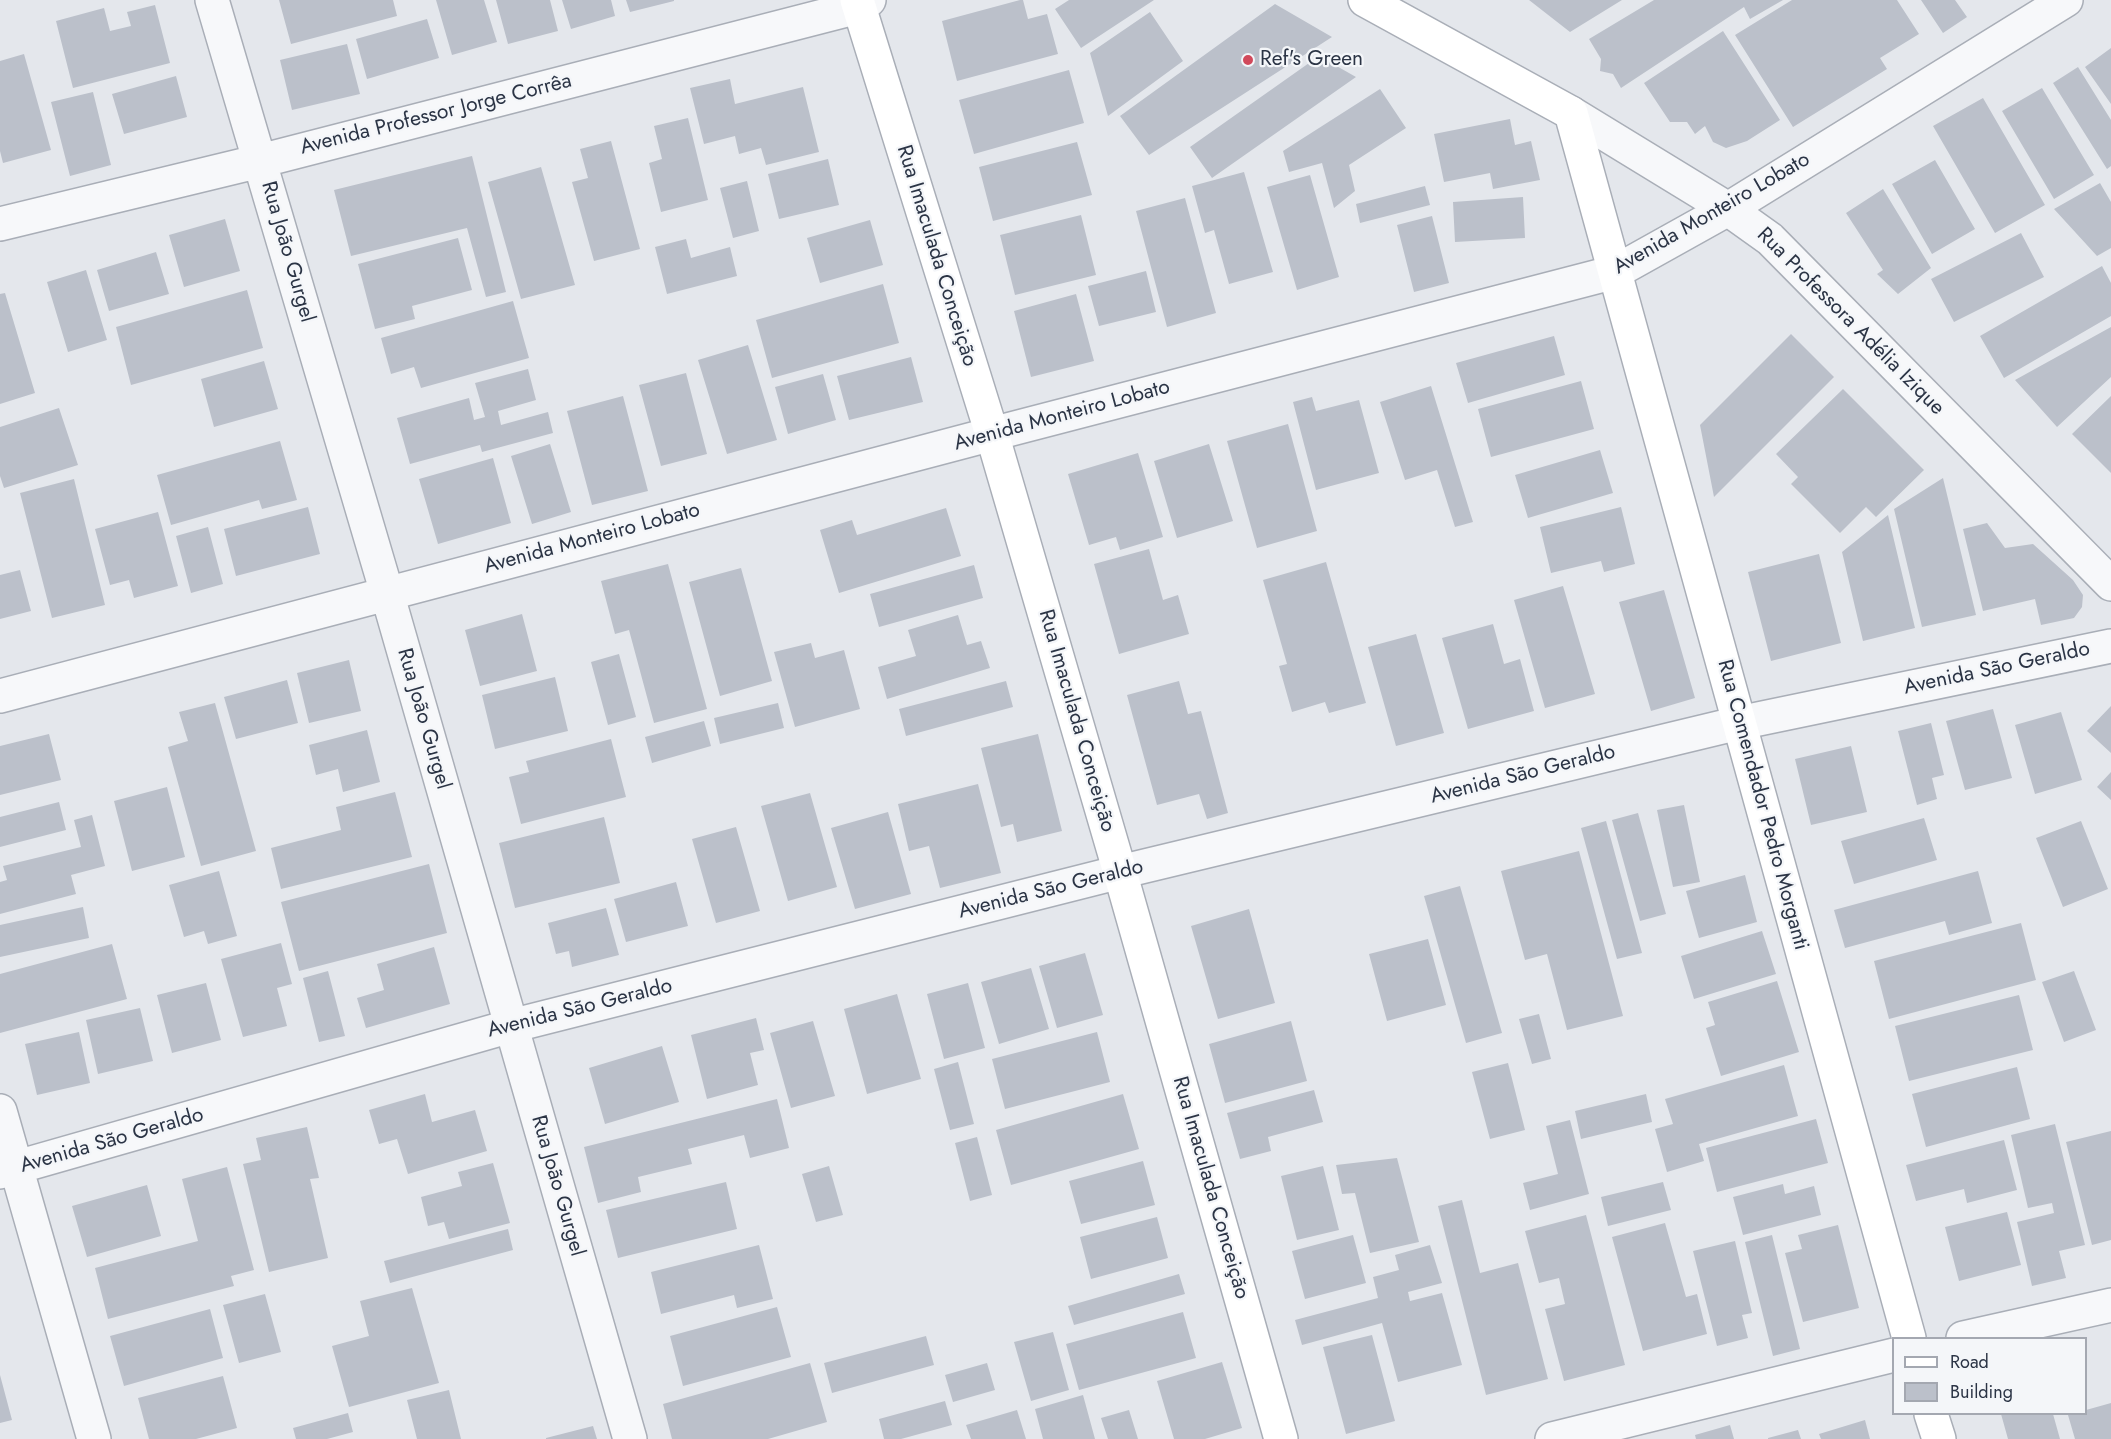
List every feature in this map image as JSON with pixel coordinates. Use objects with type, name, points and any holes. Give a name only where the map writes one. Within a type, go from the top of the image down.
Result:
[{"type":"street","name":"Rua João Gurgel","points":[[212,0],[387,593],[630,1439]]},
{"type":"street","name":"Rua Professora Adélia Izique","points":[[1365,0],[1571,113],[1728,209],[1770,239],[2111,584]]},
{"type":"street","name":"Avenida Monteiro Lobato","points":[[0,696],[1616,272],[1728,209],[2066,0]]},
{"type":"street","name":"Avenida Professor Jorge Corrêa","points":[[0,224],[260,160],[861,2]]},
{"type":"street","name":"Rua Imaculada Conceição","points":[[861,2],[992,434],[1120,872],[1281,1439]]},
{"type":"street","name":"Rua Comendador Pedro Morganti","points":[[1571,113],[1909,1337]]},
{"type":"street","name":"Avenida São Geraldo","points":[[8,1171],[511,1026],[1120,872],[1739,723],[2111,646]]},
{"type":"street","points":[[0,1111],[8,1171],[94,1439]]},
{"type":"street","points":[[1967,1337],[2111,1305]]},
{"type":"street","points":[[1552,1439],[1892,1355]]},
{"type":"street","points":[[1932,1415],[1939,1439]]},
{"type":"building","points":[[279,0],[393,0],[397,16],[291,44]]},
{"type":"building","points":[[436,0],[484,0],[497,42],[452,55]]},
{"type":"building","points":[[496,0],[550,0],[558,31],[508,44]]},
{"type":"building","points":[[562,0],[611,0],[615,16],[571,29]]},
{"type":"building","points":[[626,0],[674,0],[674,1],[630,12]]},
{"type":"building","points":[[1023,0],[1028,19],[1047,14],[1058,54],[957,81],[942,21]]},
{"type":"building","points":[[1069,0],[1154,0],[1081,48],[1055,9]]},
{"type":"building","points":[[1529,0],[1622,0],[1570,32]]},
{"type":"building","points":[[1654,0],[1783,0],[1750,19],[1744,7],[1621,88],[1613,74],[1600,71],[1601,59],[1589,39]]},
{"type":"building","points":[[1792,0],[1897,0],[1919,34],[1880,58],[1887,69],[1793,127],[1735,35]]},
{"type":"building","points":[[1921,0],[1955,0],[1967,17],[1943,33]]},
{"type":"building","points":[[1275,4],[1332,37],[1149,155],[1120,116]]},
{"type":"building","points":[[155,5],[170,63],[73,88],[56,21],[104,8],[110,31],[131,26],[127,12]]},
{"type":"building","points":[[1150,12],[1183,61],[1108,116],[1090,53]]},
{"type":"building","points":[[427,19],[439,58],[367,79],[356,39]]},
{"type":"building","points":[[1723,31],[1780,120],[1747,141],[1726,148],[1713,142],[1705,126],[1695,134],[1687,122],[1670,122],[1644,83]]},
{"type":"building","points":[[347,44],[360,94],[292,110],[280,60]]},
{"type":"building","points":[[2111,48],[2111,104],[2085,67]]},
{"type":"building","points":[[24,54],[51,150],[3,163],[0,151],[0,61]]},
{"type":"building","points":[[1319,56],[1356,77],[1212,178],[1190,147]]},
{"type":"building","points":[[2078,67],[2111,120],[2111,166],[2107,169],[2053,83]]},
{"type":"building","points":[[1069,70],[1084,123],[974,154],[959,100]]},
{"type":"building","points":[[176,76],[187,117],[124,134],[112,94]]},
{"type":"building","points":[[730,79],[735,104],[803,87],[819,152],[766,165],[761,148],[739,154],[735,136],[704,144],[690,88]]},
{"type":"building","points":[[2042,88],[2094,175],[2054,199],[2002,111]]},
{"type":"building","points":[[1380,89],[1406,128],[1349,165],[1355,191],[1334,208],[1322,163],[1289,172],[1283,151]]},
{"type":"building","points":[[93,92],[111,165],[70,176],[51,102]]},
{"type":"building","points":[[1983,98],[2045,205],[1995,233],[1933,126]]},
{"type":"building","points":[[688,118],[708,200],[661,212],[649,163],[662,159],[654,126]]},
{"type":"building","points":[[1510,119],[1515,145],[1531,141],[1540,180],[1493,189],[1490,173],[1444,182],[1434,134]]},
{"type":"building","points":[[611,141],[640,249],[594,261],[572,182],[588,178],[580,149]]},
{"type":"building","points":[[1077,142],[1092,195],[993,221],[979,167]]},
{"type":"building","points":[[472,156],[506,292],[486,297],[467,228],[351,256],[334,190]]},
{"type":"building","points":[[828,159],[839,205],[779,219],[768,174]]},
{"type":"building","points":[[1935,160],[1975,229],[1932,254],[1892,184]]},
{"type":"building","points":[[541,167],[575,285],[521,299],[488,182]]},
{"type":"building","points":[[1244,172],[1273,272],[1229,284],[1214,230],[1205,233],[1192,186]]},
{"type":"building","points":[[1310,175],[1339,277],[1297,290],[1267,187]]},
{"type":"building","points":[[747,181],[759,231],[733,238],[720,188]]},
{"type":"building","points":[[2100,183],[2111,202],[2111,248],[2097,256],[2054,209]]},
{"type":"building","points":[[1425,186],[1430,205],[1360,223],[1356,204]]},
{"type":"building","points":[[1883,189],[1931,268],[1898,294],[1877,274],[1883,270],[1846,213]]},
{"type":"building","points":[[1523,197],[1525,238],[1455,242],[1453,202]]},
{"type":"building","points":[[1185,198],[1216,313],[1167,327],[1136,211]]},
{"type":"building","points":[[1081,215],[1096,275],[1015,295],[1000,235]]},
{"type":"building","points":[[1432,216],[1449,283],[1414,292],[1397,225]]},
{"type":"building","points":[[225,219],[240,271],[184,287],[169,235]]},
{"type":"building","points":[[870,220],[883,265],[820,283],[807,238]]},
{"type":"building","points":[[2021,233],[2044,277],[1954,322],[1931,279]]},
{"type":"building","points":[[458,238],[472,290],[412,306],[415,319],[375,329],[358,264]]},
{"type":"building","points":[[686,239],[691,258],[730,247],[737,276],[667,294],[655,247]]},
{"type":"building","points":[[156,252],[169,294],[109,311],[97,270]]},
{"type":"building","points":[[2102,266],[2111,283],[2111,316],[2004,378],[1980,336]]},
{"type":"building","points":[[86,270],[107,340],[68,352],[47,282]]},
{"type":"building","points":[[1146,271],[1156,312],[1099,326],[1088,286]]},
{"type":"building","points":[[883,284],[899,343],[772,378],[756,320]]},
{"type":"building","points":[[247,290],[263,348],[131,385],[116,327]]},
{"type":"building","points":[[5,293],[35,393],[0,404],[0,294]]},
{"type":"building","points":[[1076,294],[1094,361],[1031,377],[1014,311]]},
{"type":"building","points":[[513,301],[529,358],[421,388],[414,367],[391,374],[381,338]]},
{"type":"building","points":[[2111,327],[2111,377],[2057,427],[2015,380]]},
{"type":"building","points":[[1791,334],[1834,377],[1714,497],[1700,425]]},
{"type":"building","points":[[1554,336],[1565,375],[1468,403],[1456,363]]},
{"type":"building","points":[[748,345],[777,440],[727,454],[698,360]]},
{"type":"building","points":[[911,357],[923,402],[849,420],[837,376]]},
{"type":"building","points":[[264,361],[278,409],[214,427],[201,379]]},
{"type":"building","points":[[528,369],[536,400],[498,411],[501,425],[548,412],[553,433],[482,452],[480,445],[410,464],[397,418],[469,398],[474,420],[485,417],[475,383]]},
{"type":"building","points":[[686,373],[707,454],[661,466],[639,385]]},
{"type":"building","points":[[823,374],[836,420],[788,434],[775,387]]},
{"type":"building","points":[[1581,381],[1594,429],[1491,457],[1478,409]]},
{"type":"building","points":[[1431,386],[1473,522],[1455,527],[1437,470],[1405,480],[1380,402]]},
{"type":"building","points":[[1843,389],[1924,470],[1876,517],[1866,507],[1840,533],[1791,484],[1798,477],[1776,454]]},
{"type":"building","points":[[623,396],[648,491],[592,505],[567,411]]},
{"type":"building","points":[[2111,396],[2111,473],[2072,434]]},
{"type":"building","points":[[1312,397],[1316,411],[1359,400],[1379,473],[1316,490],[1293,402]]},
{"type":"building","points":[[59,408],[78,465],[4,488],[0,476],[0,427]]},
{"type":"building","points":[[1288,424],[1317,531],[1257,548],[1227,441]]},
{"type":"building","points":[[280,441],[297,500],[262,509],[259,500],[171,525],[157,475]]},
{"type":"building","points":[[550,444],[571,512],[532,524],[511,456]]},
{"type":"building","points":[[1209,444],[1233,521],[1177,538],[1154,461]]},
{"type":"building","points":[[1600,450],[1613,493],[1528,518],[1515,475]]},
{"type":"building","points":[[1138,453],[1163,537],[1120,550],[1116,537],[1089,545],[1068,474]]},
{"type":"building","points":[[493,458],[511,523],[438,544],[419,479]]},
{"type":"building","points":[[1943,478],[1976,615],[1922,627],[1894,509]]},
{"type":"building","points":[[74,479],[105,605],[52,618],[20,493]]},
{"type":"building","points":[[308,507],[320,554],[236,576],[224,529]]},
{"type":"building","points":[[1621,507],[1635,564],[1604,572],[1601,561],[1551,573],[1540,527]]},
{"type":"building","points":[[946,508],[961,556],[839,593],[820,530],[852,520],[857,535]]},
{"type":"building","points":[[158,512],[178,586],[134,598],[129,580],[110,585],[95,529]]},
{"type":"building","points":[[1888,515],[1915,628],[1863,641],[1842,552]]},
{"type":"building","points":[[1987,523],[2005,548],[2033,544],[2073,580],[2083,595],[2082,607],[2074,618],[2041,625],[2035,599],[1983,611],[1963,529]]},
{"type":"building","points":[[208,527],[223,584],[191,593],[176,536]]},
{"type":"building","points":[[1149,549],[1163,600],[1178,595],[1189,634],[1119,654],[1094,564]]},
{"type":"building","points":[[1819,554],[1841,643],[1771,661],[1748,572]]},
{"type":"building","points":[[1326,562],[1366,703],[1329,713],[1325,702],[1292,712],[1279,666],[1287,664],[1263,580]]},
{"type":"building","points":[[668,564],[707,709],[654,723],[629,630],[615,634],[601,581]]},
{"type":"building","points":[[974,565],[983,598],[879,627],[870,594]]},
{"type":"building","points":[[741,568],[772,681],[720,696],[689,582]]},
{"type":"building","points":[[20,570],[31,611],[0,619],[0,575]]},
{"type":"building","points":[[1563,586],[1595,694],[1545,708],[1514,600]]},
{"type":"building","points":[[1664,590],[1695,698],[1651,711],[1619,602]]},
{"type":"building","points":[[522,614],[537,671],[480,686],[465,630]]},
{"type":"building","points":[[958,615],[967,645],[981,641],[990,668],[887,699],[878,667],[916,656],[908,630]]},
{"type":"building","points":[[1493,624],[1504,664],[1520,659],[1534,711],[1468,729],[1442,638]]},
{"type":"building","points":[[1416,634],[1444,733],[1396,746],[1368,647]]},
{"type":"building","points":[[811,643],[815,658],[844,650],[860,709],[795,727],[774,652]]},
{"type":"building","points":[[619,654],[636,717],[608,725],[591,662]]},
{"type":"building","points":[[349,660],[361,711],[309,723],[297,673]]},
{"type":"building","points":[[555,677],[568,731],[495,749],[482,695]]},
{"type":"building","points":[[287,680],[298,723],[236,739],[224,697]]},
{"type":"building","points":[[1006,681],[1013,707],[906,736],[899,709]]},
{"type":"building","points":[[1179,681],[1188,714],[1201,711],[1228,813],[1207,819],[1199,794],[1157,805],[1127,695]]},
{"type":"building","points":[[215,703],[256,851],[201,866],[168,747],[188,741],[179,712]]},
{"type":"building","points":[[778,703],[784,728],[720,744],[714,718]]},
{"type":"building","points":[[2111,706],[2111,753],[2087,731]]},
{"type":"building","points":[[1993,709],[2012,778],[1965,790],[1946,721]]},
{"type":"building","points":[[2061,712],[2082,780],[2035,794],[2015,725]]},
{"type":"building","points":[[704,721],[711,746],[652,763],[645,737]]},
{"type":"building","points":[[1931,723],[1944,775],[1932,778],[1937,799],[1917,805],[1898,731]]},
{"type":"building","points":[[367,730],[380,782],[343,792],[338,769],[316,775],[309,745]]},
{"type":"building","points":[[49,734],[61,780],[0,795],[0,746]]},
{"type":"building","points":[[1038,734],[1062,831],[1017,842],[1013,824],[1001,827],[981,748]]},
{"type":"building","points":[[611,739],[626,797],[521,824],[509,777],[529,772],[526,761]]},
{"type":"building","points":[[1851,746],[1867,812],[1811,825],[1795,759]]},
{"type":"building","points":[[2111,772],[2111,800],[2097,787]]},
{"type":"building","points":[[978,784],[1001,873],[940,888],[929,846],[909,851],[898,804]]},
{"type":"building","points":[[167,787],[185,857],[132,871],[114,801]]},
{"type":"building","points":[[395,792],[412,857],[281,889],[271,848],[341,830],[336,807]]},
{"type":"building","points":[[810,793],[837,887],[788,901],[761,806]]},
{"type":"building","points":[[59,802],[66,830],[0,847],[0,817]]},
{"type":"building","points":[[1684,805],[1700,882],[1673,887],[1657,810]]},
{"type":"building","points":[[888,812],[911,894],[855,909],[831,828]]},
{"type":"building","points":[[1638,813],[1666,914],[1640,921],[1612,820]]},
{"type":"building","points":[[92,815],[105,866],[71,875],[76,894],[0,914],[0,882],[7,880],[3,866],[81,847],[74,820]]},
{"type":"building","points":[[604,817],[620,883],[515,908],[499,843]]},
{"type":"building","points":[[1924,818],[1937,860],[1854,884],[1841,841]]},
{"type":"building","points":[[1606,821],[1642,953],[1617,959],[1581,828]]},
{"type":"building","points":[[2081,821],[2108,889],[2063,907],[2036,838]]},
{"type":"building","points":[[736,827],[760,911],[716,923],[692,839]]},
{"type":"building","points":[[1579,851],[1623,1016],[1567,1030],[1547,954],[1525,960],[1501,871]]},
{"type":"building","points":[[429,864],[447,933],[299,971],[281,902]]},
{"type":"building","points":[[219,871],[237,936],[208,944],[204,931],[184,937],[169,885]]},
{"type":"building","points":[[1978,871],[1992,923],[1949,935],[1945,921],[1845,948],[1834,910]]},
{"type":"building","points":[[1745,875],[1757,922],[1699,938],[1686,891]]},
{"type":"building","points":[[676,882],[688,926],[626,942],[614,899]]},
{"type":"building","points":[[1460,886],[1502,1033],[1466,1043],[1424,896]]},
{"type":"building","points":[[83,907],[89,938],[0,957],[0,925]]},
{"type":"building","points":[[606,908],[619,955],[572,967],[569,951],[556,954],[548,923]]},
{"type":"building","points":[[1249,909],[1275,1003],[1218,1019],[1191,926]]},
{"type":"building","points":[[2021,923],[2036,980],[1889,1019],[1874,961]]},
{"type":"building","points":[[1762,931],[1776,974],[1694,999],[1681,956]]},
{"type":"building","points":[[1428,939],[1446,1005],[1387,1021],[1369,954]]},
{"type":"building","points":[[281,943],[292,984],[277,988],[287,1026],[243,1037],[221,959]]},
{"type":"building","points":[[112,944],[127,999],[0,1033],[0,974]]},
{"type":"building","points":[[434,947],[450,1004],[366,1028],[357,998],[384,990],[377,964]]},
{"type":"building","points":[[1085,953],[1103,1015],[1057,1028],[1039,966]]},
{"type":"building","points":[[1031,968],[1049,1029],[999,1044],[981,982]]},
{"type":"building","points":[[328,971],[345,1036],[319,1042],[303,978]]},
{"type":"building","points":[[2074,971],[2096,1030],[2064,1042],[2042,982]]},
{"type":"building","points":[[1777,981],[1799,1052],[1721,1076],[1706,1028],[1715,1025],[1708,1002]]},
{"type":"building","points":[[206,983],[221,1040],[172,1053],[157,995]]},
{"type":"building","points":[[968,983],[985,1048],[944,1059],[927,994]]},
{"type":"building","points":[[897,994],[921,1079],[867,1094],[844,1009]]},
{"type":"building","points":[[2019,995],[2033,1050],[1909,1081],[1895,1026]]},
{"type":"building","points":[[140,1008],[153,1061],[98,1074],[86,1020]]},
{"type":"building","points":[[1539,1014],[1551,1059],[1532,1064],[1519,1019]]},
{"type":"building","points":[[756,1018],[764,1050],[750,1053],[758,1085],[707,1099],[691,1035]]},
{"type":"building","points":[[813,1021],[835,1096],[791,1108],[770,1033]]},
{"type":"building","points":[[1291,1021],[1307,1081],[1225,1103],[1209,1044]]},
{"type":"building","points":[[79,1032],[90,1083],[37,1095],[25,1044]]},
{"type":"building","points":[[1097,1032],[1110,1082],[1005,1109],[992,1059]]},
{"type":"building","points":[[662,1046],[679,1102],[605,1124],[589,1068]]},
{"type":"building","points":[[958,1062],[974,1124],[950,1130],[934,1069]]},
{"type":"building","points":[[1508,1063],[1525,1130],[1490,1139],[1472,1072]]},
{"type":"building","points":[[1784,1065],[1798,1116],[1699,1144],[1704,1161],[1667,1172],[1655,1129],[1673,1124],[1665,1099]]},
{"type":"building","points":[[2017,1067],[2030,1119],[1926,1147],[1912,1094]]},
{"type":"building","points":[[1314,1090],[1323,1122],[1268,1137],[1271,1151],[1240,1159],[1227,1113]]},
{"type":"building","points":[[425,1094],[432,1122],[475,1110],[487,1151],[408,1174],[397,1139],[379,1144],[369,1110]]},
{"type":"building","points":[[1123,1094],[1139,1149],[1011,1185],[996,1130]]},
{"type":"building","points":[[1646,1094],[1652,1122],[1581,1139],[1575,1111]]},
{"type":"building","points":[[777,1099],[789,1148],[750,1158],[744,1135],[688,1149],[692,1164],[638,1177],[641,1192],[598,1203],[584,1147]]},
{"type":"building","points":[[1816,1119],[1828,1163],[1717,1192],[1706,1148]]},
{"type":"building","points":[[1570,1120],[1589,1194],[1530,1210],[1523,1183],[1558,1174],[1546,1126]]},
{"type":"building","points":[[2055,1124],[2085,1245],[2059,1251],[2066,1278],[2032,1286],[2017,1222],[2054,1213],[2052,1203],[2028,1208],[2011,1135]]},
{"type":"building","points":[[307,1127],[319,1178],[310,1179],[328,1258],[269,1272],[243,1164],[261,1160],[256,1138]]},
{"type":"building","points":[[2111,1131],[2111,1240],[2092,1245],[2066,1142]]},
{"type":"building","points":[[977,1137],[992,1195],[970,1201],[955,1143]]},
{"type":"building","points":[[2004,1140],[2017,1190],[1967,1203],[1964,1189],[1916,1201],[1906,1165]]},
{"type":"building","points":[[1397,1158],[1419,1242],[1370,1253],[1355,1193],[1342,1194],[1336,1165]]},
{"type":"building","points":[[1143,1161],[1155,1205],[1081,1224],[1069,1181]]},
{"type":"building","points":[[493,1163],[510,1223],[449,1239],[444,1222],[428,1226],[421,1197],[462,1186],[458,1172]]},
{"type":"building","points":[[829,1166],[843,1215],[816,1222],[802,1174]]},
{"type":"building","points":[[1323,1166],[1339,1230],[1297,1240],[1281,1176]]},
{"type":"building","points":[[227,1167],[254,1270],[231,1276],[234,1286],[108,1319],[95,1268],[198,1241],[182,1179]]},
{"type":"building","points":[[726,1182],[737,1229],[618,1258],[606,1210]]},
{"type":"building","points":[[1663,1182],[1671,1210],[1608,1226],[1601,1197]]},
{"type":"building","points":[[1783,1184],[1785,1194],[1814,1186],[1821,1215],[1743,1235],[1733,1197]]},
{"type":"building","points":[[147,1185],[161,1236],[87,1257],[72,1206]]},
{"type":"building","points":[[1462,1200],[1480,1273],[1518,1263],[1548,1379],[1486,1395],[1438,1206]]},
{"type":"building","points":[[2007,1212],[2021,1265],[1959,1281],[1945,1227]]},
{"type":"building","points":[[1586,1215],[1625,1365],[1564,1381],[1545,1309],[1565,1304],[1559,1278],[1539,1283],[1525,1231]]},
{"type":"building","points":[[1157,1217],[1168,1258],[1091,1279],[1080,1237]]},
{"type":"building","points":[[1665,1223],[1686,1297],[1697,1294],[1707,1334],[1643,1351],[1612,1237]]},
{"type":"building","points":[[1838,1225],[1859,1308],[1803,1322],[1785,1253],[1802,1249],[1798,1235]]},
{"type":"building","points":[[508,1229],[513,1250],[390,1283],[384,1261]]},
{"type":"building","points":[[1353,1235],[1366,1283],[1305,1299],[1292,1251]]},
{"type":"building","points":[[1772,1235],[1800,1349],[1773,1356],[1745,1242]]},
{"type":"building","points":[[1735,1241],[1752,1313],[1742,1315],[1748,1338],[1717,1346],[1693,1251]]},
{"type":"building","points":[[759,1245],[773,1299],[737,1308],[734,1295],[661,1314],[651,1272]]},
{"type":"building","points":[[1430,1245],[1442,1283],[1408,1292],[1410,1301],[1442,1293],[1462,1365],[1398,1382],[1382,1323],[1302,1345],[1295,1320],[1378,1298],[1373,1277],[1399,1270],[1395,1255]]},
{"type":"building","points":[[1179,1274],[1185,1294],[1074,1325],[1068,1306]]},
{"type":"building","points":[[412,1288],[439,1383],[349,1407],[332,1346],[369,1336],[360,1301]]},
{"type":"building","points":[[265,1294],[281,1352],[239,1363],[223,1305]]},
{"type":"building","points":[[777,1307],[791,1357],[683,1386],[670,1336]]},
{"type":"building","points":[[210,1309],[223,1358],[124,1386],[110,1336]]},
{"type":"building","points":[[1183,1312],[1196,1358],[1079,1390],[1066,1344]]},
{"type":"building","points":[[1053,1332],[1069,1390],[1031,1401],[1014,1342]]},
{"type":"building","points":[[1372,1335],[1395,1421],[1346,1434],[1323,1347]]},
{"type":"building","points":[[926,1336],[934,1365],[832,1393],[824,1363]]},
{"type":"building","points":[[1222,1362],[1242,1428],[1205,1439],[1174,1439],[1157,1381]]},
{"type":"building","points":[[810,1363],[827,1422],[768,1439],[672,1439],[663,1404]]},
{"type":"building","points":[[987,1363],[995,1390],[953,1402],[945,1375]]},
{"type":"building","points":[[0,1375],[12,1420],[0,1423]]},
{"type":"building","points":[[223,1376],[237,1428],[196,1439],[149,1439],[138,1398]]},
{"type":"building","points":[[449,1390],[461,1439],[417,1439],[407,1400]]},
{"type":"building","points":[[1083,1395],[1095,1439],[1043,1439],[1035,1409]]},
{"type":"building","points":[[945,1401],[952,1425],[901,1439],[884,1439],[879,1419]]},
{"type":"building","points":[[2111,1403],[2111,1439],[2075,1439],[2068,1415],[2087,1415],[2087,1410]]},
{"type":"building","points":[[1017,1410],[1026,1439],[971,1439],[966,1425]]},
{"type":"building","points":[[1129,1410],[1138,1439],[1108,1439],[1101,1418]]},
{"type":"building","points":[[348,1413],[353,1432],[327,1439],[296,1439],[293,1428]]},
{"type":"building","points":[[2001,1415],[2053,1415],[2060,1439],[2008,1439]]},
{"type":"building","points":[[1865,1420],[1870,1439],[1821,1439],[1819,1434]]},
{"type":"building","points":[[1730,1425],[1734,1439],[1696,1439],[1695,1435]]},
{"type":"building","points":[[593,1426],[597,1439],[546,1439],[546,1438]]},
{"type":"building","points":[[1798,1430],[1801,1439],[1768,1439],[1768,1438]]},
{"type":"place","name":"Ref's Green","points":[[1248,60]]}]
